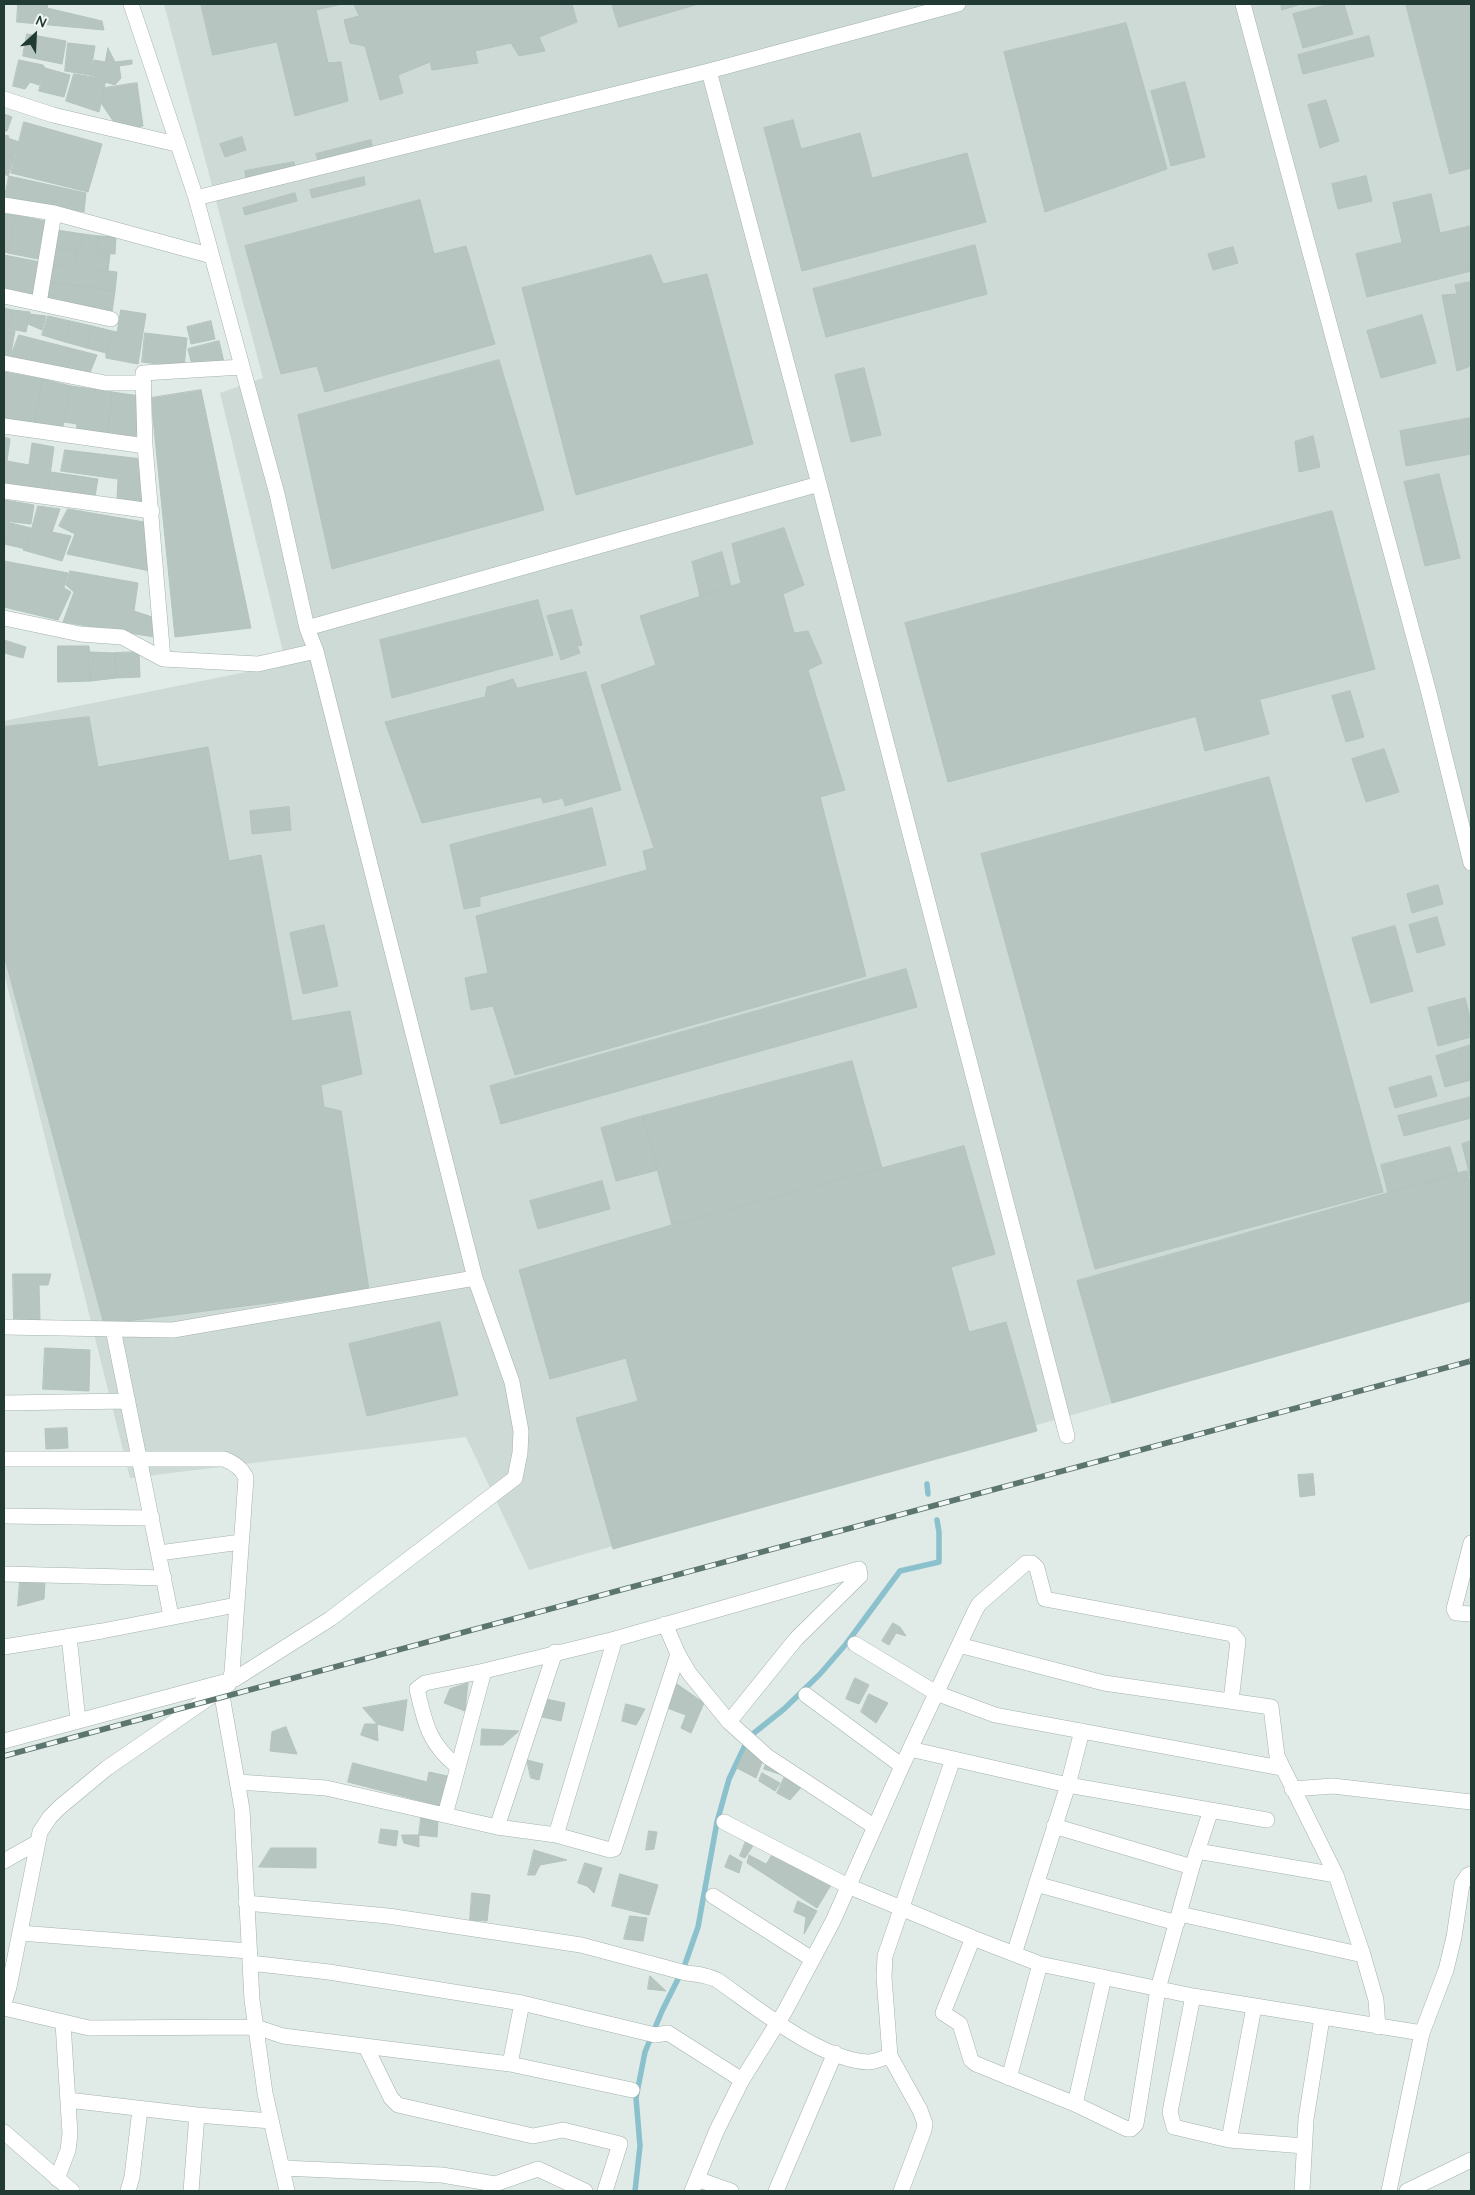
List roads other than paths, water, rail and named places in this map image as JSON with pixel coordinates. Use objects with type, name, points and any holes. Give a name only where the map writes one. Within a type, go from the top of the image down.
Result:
[{"type":"street","points":[[4,2003],[40,1832],[50,1817],[100,1773],[226,1685],[330,1619],[515,1478],[520,1453],[521,1431],[512,1382],[475,1278],[316,652],[307,628],[277,494],[196,198],[176,144],[131,4]]},
{"type":"street","points":[[196,198],[709,71],[958,4]]},
{"type":"street","points":[[1242,4],[1429,693],[1471,863]]},
{"type":"street","points":[[709,71],[819,484],[1066,1436]]},
{"type":"street","points":[[4,99],[53,114],[176,144]]},
{"type":"street","points":[[4,204],[54,213],[212,256]]},
{"type":"street","points":[[39,303],[54,213]]},
{"type":"street","points":[[4,296],[111,318]]},
{"type":"street","points":[[4,363],[105,383],[144,383]]},
{"type":"street","points":[[163,659],[152,511],[145,446],[144,373],[242,367]]},
{"type":"street","points":[[4,426],[145,446]]},
{"type":"street","points":[[307,628],[819,484]]},
{"type":"street","points":[[4,491],[152,511]]},
{"type":"street","points":[[4,618],[80,634],[122,637],[163,659],[249,664],[316,652]]},
{"type":"street","points":[[4,1327],[173,1330],[475,1278]]},
{"type":"street","points":[[113,1329],[171,1616]]},
{"type":"street","points":[[4,1403],[128,1400]]},
{"type":"street","points":[[4,1459],[224,1459],[235,1464],[244,1473],[246,1478],[236,1605],[226,1685],[242,1809],[249,1957],[256,2027],[271,2121],[287,2191]]},
{"type":"street","points":[[4,1516],[152,1518]]},
{"type":"street","points":[[159,1553],[241,1542]]},
{"type":"street","points":[[1471,1543],[1454,1609],[1456,1613],[1471,1614]]},
{"type":"street","points":[[731,2191],[695,2185],[717,2130],[742,2080],[778,2022],[812,1960],[936,1693],[980,1604],[1026,1563],[1032,1563],[1038,1568],[1045,1599],[1232,1634],[1236,1636],[1238,1641],[1231,1701]]},
{"type":"street","points":[[458,1767],[444,1756],[431,1739],[417,1689],[425,1683],[484,1671],[555,1652],[615,1639],[859,1569],[860,1576],[796,1640],[729,1722]]},
{"type":"street","points":[[4,1574],[164,1578]]},
{"type":"street","points":[[4,1647],[236,1605]]},
{"type":"street","points":[[665,1624],[678,1654],[689,1673],[729,1722],[768,1757],[875,1827]]},
{"type":"street","points":[[69,1636],[78,1721]]},
{"type":"street","points":[[556,1834],[615,1639]]},
{"type":"street","points":[[855,1644],[936,1693],[995,1715],[1281,1768]]},
{"type":"street","points":[[959,1645],[1104,1683],[1271,1707],[1277,1756],[1281,1768],[1336,1875],[1364,1955],[1376,2000],[1378,2027]]},
{"type":"street","points":[[497,1827],[555,1652]]},
{"type":"street","points":[[238,1782],[326,1788],[497,1827],[556,1834],[610,1850],[614,1849],[678,1654]]},
{"type":"street","points":[[445,1815],[484,1671]]},
{"type":"street","points":[[4,1741],[226,1685]]},
{"type":"street","points":[[806,1695],[902,1766]]},
{"type":"street","points":[[1014,1954],[1068,1785],[1082,1731]]},
{"type":"street","points":[[910,1749],[1068,1785],[1267,1820]]},
{"type":"street","points":[[901,2191],[925,2124],[920,2110],[890,2056],[884,1977],[885,1956],[953,1760]]},
{"type":"street","points":[[1292,1789],[1312,1786],[1342,1787],[1471,1802]]},
{"type":"street","points":[[973,1938],[943,2013],[960,2024],[972,2060],[1009,2078],[1075,2104],[1127,2129],[1131,2129],[1136,2124],[1158,1989],[1210,1810]]},
{"type":"street","points":[[724,1822],[848,1886],[1040,1964],[1254,2007],[1378,2027],[1422,2032]]},
{"type":"street","points":[[1054,1826],[1192,1867]]},
{"type":"street","points":[[4,1861],[38,1842]]},
{"type":"street","points":[[1197,1852],[1336,1875]]},
{"type":"street","points":[[1389,2191],[1422,2032],[1446,1970],[1454,1937],[1462,1884],[1468,1875],[1471,1874]]},
{"type":"street","points":[[1036,1884],[1179,1918],[1364,1955]]},
{"type":"street","points":[[713,1896],[812,1960]]},
{"type":"street","points":[[246,1904],[388,1916],[581,1945],[686,1973],[696,1972],[717,1980],[800,2038],[854,2060],[870,2062],[890,2056]]},
{"type":"street","points":[[20,1933],[249,1957],[522,2003],[655,2035],[668,2033],[742,2080]]},
{"type":"street","points":[[1009,2078],[1040,1964]]},
{"type":"street","points":[[1075,2104],[1104,1977]]},
{"type":"street","points":[[1193,1996],[1170,2112],[1174,2127],[1230,2140],[1304,2146]]},
{"type":"street","points":[[510,2064],[522,2003]]},
{"type":"street","points":[[1230,2140],[1254,2007]]},
{"type":"street","points":[[4,2008],[89,2028],[256,2027],[283,2036],[510,2064],[632,2090]]},
{"type":"street","points":[[1302,2191],[1304,2146],[1322,2018]]},
{"type":"street","points":[[58,2179],[68,2150],[70,2134],[63,2023]]},
{"type":"street","points":[[366,2047],[391,2098],[398,2105],[533,2136],[562,2130],[620,2144],[605,2191]]},
{"type":"street","points":[[776,2191],[835,2053]]},
{"type":"street","points":[[68,2100],[196,2115],[271,2121]]},
{"type":"street","points":[[128,2191],[132,2177],[140,2109]]},
{"type":"street","points":[[191,2191],[196,2115]]},
{"type":"street","points":[[4,2132],[72,2191]]},
{"type":"street","points":[[1407,2191],[1471,2160]]},
{"type":"street","points":[[282,2168],[442,2176],[495,2184],[538,2169],[585,2191]]},
{"type":"waterway","points":[[927,1484],[928,1494]]},
{"type":"waterway","points":[[635,2191],[640,2146],[636,2098],[645,2052],[662,2011],[684,1967],[698,1927],[717,1822],[729,1779],[749,1737],[784,1709],[820,1674],[846,1644],[900,1571],[939,1562],[937,1520]]},
{"type":"railway","points":[[4,1756],[1471,1361]]}]
